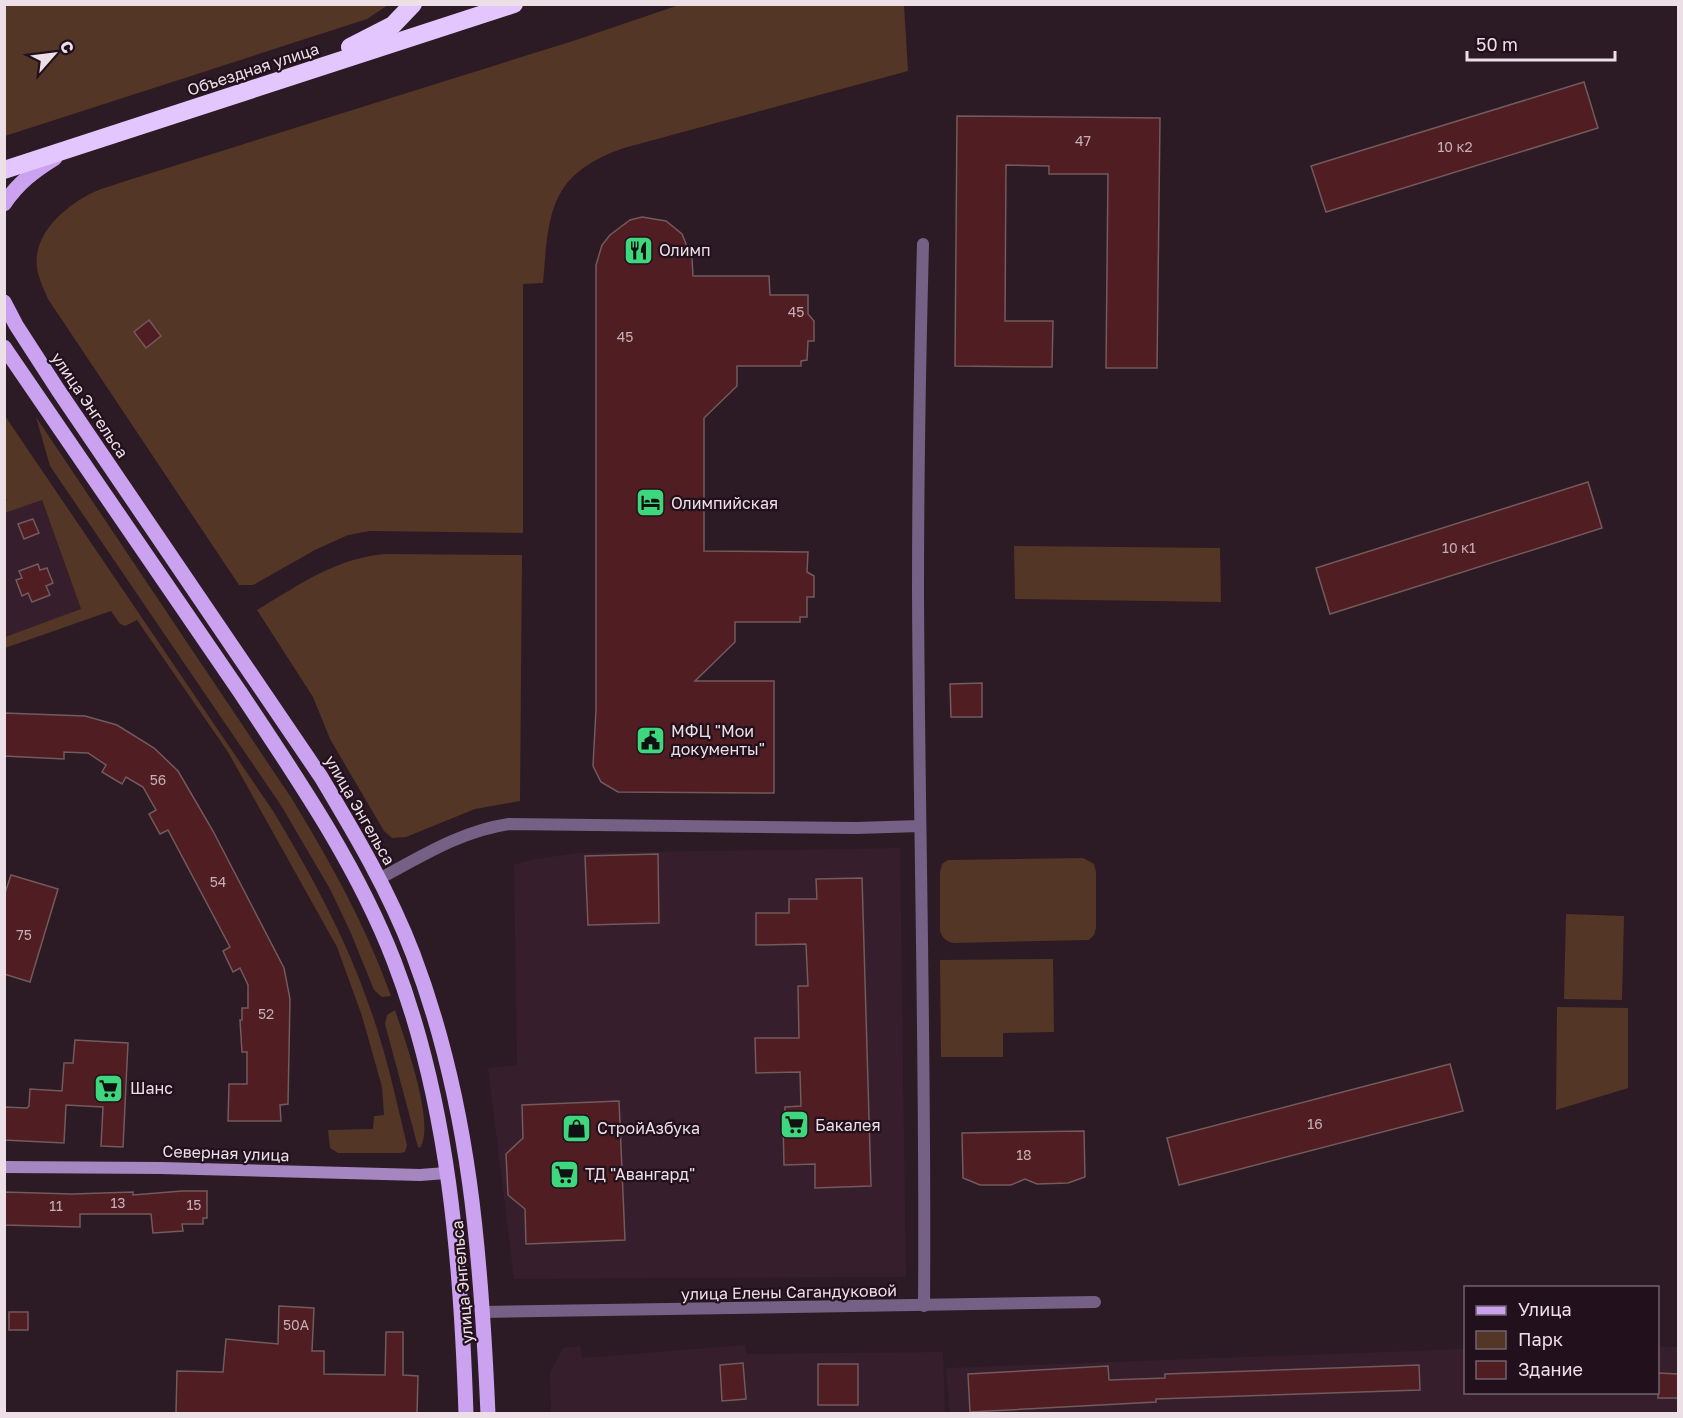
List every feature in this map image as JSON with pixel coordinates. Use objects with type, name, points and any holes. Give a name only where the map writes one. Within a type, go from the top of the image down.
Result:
[{"type":"highway","points":[[267,85],[369,39],[393,25],[413,4]]},
{"type":"highway","name":"Объездная улица","points":[[4,170],[514,4]]},
{"type":"main road","points":[[4,204],[25,178],[72,148]]},
{"type":"main road","name":"улица Энгельса","points":[[4,302],[16,325],[58,390],[321,777],[379,879],[413,952],[437,1023],[455,1095],[468,1170],[480,1259],[488,1413]]},
{"type":"main road","name":"улица Энгельса","points":[[4,347],[200,633],[304,790],[360,889],[394,960],[419,1040],[433,1099],[446,1173],[458,1260],[466,1413]]},
{"type":"main road","points":[[200,633],[217,622]]},
{"type":"main road","points":[[360,889],[379,879]]},
{"type":"main road","points":[[446,1173],[468,1170]]},
{"type":"main road","points":[[458,1260],[480,1259]]},
{"type":"main road","points":[[462,1313],[484,1312]]},
{"type":"street","points":[[923,244],[919,436],[924,1306]]},
{"type":"street","points":[[379,879],[450,840],[481,829],[509,824],[856,828],[920,826]]},
{"type":"street","name":"Северная улица","points":[[4,1167],[161,1168],[408,1175],[446,1173]]},
{"type":"street","name":"улица Елены Сагандуковой","points":[[484,1312],[1095,1302]]},
{"type":"shaded area","points":[[42,500],[81,610],[5,637],[4,513]]},
{"type":"shaded area","points":[[900,848],[906,1277],[514,1279],[488,1068],[517,1065],[514,865],[530,860],[578,853]]},
{"type":"shaded area","points":[[745,1345],[746,1354],[943,1352],[945,1413],[551,1413],[550,1373],[563,1348],[580,1346],[582,1358]]},
{"type":"shaded area","points":[[1659,1347],[1678,1347],[1678,1413],[950,1413],[946,1368],[1464,1349],[1464,1394],[1659,1394]]},
{"type":"green space","points":[[4,5],[388,5],[367,19],[5,136]]},
{"type":"green space","points":[[679,5],[904,5],[908,71],[624,148],[599,158],[567,183],[551,216],[543,283],[523,284],[523,533],[370,531],[348,535],[315,550],[253,585],[239,585],[48,299],[39,276],[37,260],[39,247],[51,224],[71,206],[94,192],[573,41]]},
{"type":"green space","points":[[5,416],[273,811],[301,859],[339,932],[376,1025],[407,1145],[405,1152],[338,1153],[330,1148],[328,1130],[373,1129],[374,1116],[384,1115],[382,1087],[362,1016],[337,947],[228,752],[137,620],[125,626],[120,624],[111,611],[5,648],[5,637],[81,609],[42,500],[5,513],[7,500],[4,497]]},
{"type":"green space","points":[[36,417],[292,799],[347,895],[391,996],[382,997],[374,990],[330,889],[282,807],[50,466]]},
{"type":"green space","points":[[1014,546],[1220,548],[1221,602],[1015,599]]},
{"type":"green space","points":[[387,554],[522,555],[520,801],[475,809],[406,837],[392,838],[384,831],[330,739],[313,697],[257,610],[335,566],[369,556]]},
{"type":"green space","points":[[1083,858],[1094,864],[1096,872],[1096,928],[1089,940],[954,943],[942,936],[940,931],[940,872],[942,864],[948,860]]},
{"type":"green space","points":[[1566,914],[1624,916],[1622,1000],[1564,999]]},
{"type":"green space","points":[[1053,959],[1054,1032],[1003,1033],[1003,1057],[941,1057],[940,960]]},
{"type":"green space","points":[[1557,1007],[1628,1008],[1628,1088],[1556,1110]]},
{"type":"green space","points":[[395,1010],[417,1080],[421,1101],[424,1136],[420,1148],[385,1024],[387,1015]]},
{"type":"building","points":[[1584,82],[1598,128],[1326,212],[1311,166]]},
{"type":"building","points":[[957,116],[1160,118],[1157,368],[1106,368],[1108,174],[1049,174],[1049,166],[1006,165],[1005,321],[1053,321],[1052,367],[955,366]]},
{"type":"building","points":[[642,217],[666,221],[682,234],[692,259],[693,276],[769,276],[770,295],[808,295],[808,314],[814,321],[814,341],[808,341],[807,360],[801,361],[801,366],[737,366],[737,386],[704,418],[704,551],[808,552],[807,572],[814,576],[814,597],[807,597],[807,617],[800,617],[800,622],[735,622],[735,642],[695,681],[774,681],[774,793],[618,792],[601,782],[593,766],[596,710],[596,265],[602,245],[610,235],[630,220]]},
{"type":"building","points":[[149,320],[161,336],[146,348],[134,332]]},
{"type":"building","points":[[1588,482],[1602,528],[1330,614],[1316,568]]},
{"type":"building","points":[[33,519],[39,533],[24,539],[18,524]]},
{"type":"building","points":[[38,564],[40,570],[47,568],[53,583],[46,586],[50,595],[32,602],[28,593],[22,596],[16,580],[22,578],[19,571]]},
{"type":"building","points":[[982,683],[982,717],[951,717],[950,684]]},
{"type":"building","points":[[4,713],[85,716],[117,725],[154,748],[178,771],[213,831],[284,968],[290,999],[288,1104],[280,1105],[281,1121],[228,1121],[229,1084],[247,1084],[247,1052],[242,1052],[240,1020],[242,1020],[242,1008],[248,1008],[248,985],[240,968],[233,972],[223,951],[230,947],[168,830],[160,834],[149,814],[156,810],[143,787],[126,777],[122,784],[102,772],[106,765],[88,753],[64,752],[64,759],[4,756]]},
{"type":"building","points":[[658,854],[659,923],[588,925],[585,856]]},
{"type":"building","points":[[11,875],[58,889],[30,982],[4,974],[4,896]]},
{"type":"building","points":[[862,878],[871,1186],[815,1188],[815,1164],[784,1165],[785,1107],[801,1106],[800,1072],[756,1073],[755,1038],[799,1038],[798,986],[808,986],[806,944],[756,945],[756,913],[789,913],[789,899],[817,899],[816,879]]},
{"type":"building","points":[[75,1040],[128,1043],[123,1147],[101,1146],[103,1107],[66,1105],[64,1143],[4,1140],[4,1107],[27,1108],[30,1089],[62,1091],[64,1063],[73,1063]]},
{"type":"building","points":[[1450,1064],[1463,1111],[1179,1185],[1167,1138]]},
{"type":"building","name":"ТД \"Авангард\"","points":[[619,1101],[625,1240],[526,1244],[525,1209],[508,1195],[506,1154],[523,1138],[522,1105]]},
{"type":"building","points":[[1084,1131],[1085,1177],[1068,1183],[1037,1184],[1025,1179],[1011,1185],[980,1185],[963,1178],[962,1133]]},
{"type":"building","points":[[207,1191],[207,1218],[203,1218],[203,1224],[182,1224],[183,1231],[153,1233],[151,1214],[80,1214],[80,1227],[4,1225],[4,1192],[72,1194],[133,1192],[133,1195]]},
{"type":"building","points":[[279,1306],[314,1308],[312,1351],[324,1351],[324,1374],[385,1375],[386,1332],[403,1332],[403,1375],[418,1376],[417,1413],[176,1413],[177,1371],[223,1372],[226,1339],[278,1344]]},
{"type":"building","points":[[9,1312],[28,1312],[28,1330],[9,1330]]},
{"type":"building","points":[[743,1363],[746,1399],[722,1401],[720,1365]]},
{"type":"building","points":[[818,1364],[858,1364],[858,1405],[818,1405]]},
{"type":"building","points":[[1419,1365],[1420,1390],[1156,1399],[1156,1402],[970,1412],[968,1374],[1108,1366],[1109,1380],[1165,1378],[1165,1374]]},
{"type":"building","points":[[1659,1373],[1678,1374],[1678,1398],[1658,1398]]},
{"type":"place","name":"Олимп","points":[[638,250]]},
{"type":"place","name":"Олимпийская","points":[[650,503]]},
{"type":"place","name":"МФЦ \"Мои документы\"","points":[[650,740]]},
{"type":"place","name":"Шанс","points":[[109,1088]]},
{"type":"place","name":"Бакалея","points":[[794,1125]]},
{"type":"place","name":"СтройАзбука","points":[[576,1128]]},
{"type":"place","name":"ТД \"Авангард\"","points":[[564,1174]]}]
